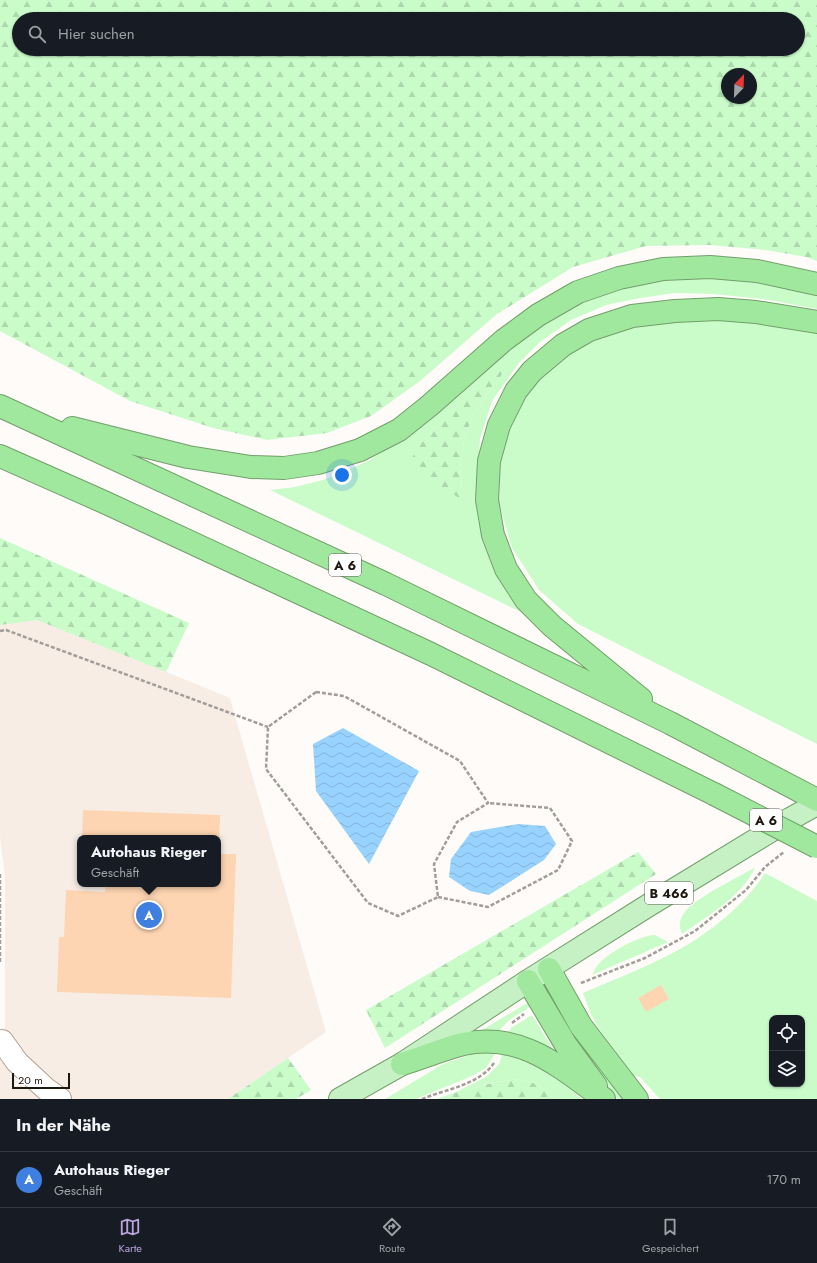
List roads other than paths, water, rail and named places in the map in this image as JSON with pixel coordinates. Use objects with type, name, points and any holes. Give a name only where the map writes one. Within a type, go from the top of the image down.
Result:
[{"type":"highway","points":[[8,410],[188,457],[251,467],[284,468],[318,463],[360,450],[399,430],[429,406],[504,340],[538,315],[578,292],[619,278],[663,269],[710,267],[758,271],[817,284]]},
{"type":"highway","points":[[670,723],[552,626],[526,600],[506,569],[493,535],[487,500],[489,461],[499,425],[516,391],[532,371],[563,345],[589,330],[632,316],[675,310],[718,308],[756,312],[817,322]]},
{"type":"highway","name":"A 6","points":[[8,410],[386,584],[670,723],[817,800]]},
{"type":"highway","name":"A 6","points":[[0,456],[104,502],[424,650],[714,794],[817,847]]},
{"type":"highway","points":[[549,969],[581,1026],[637,1099]]},
{"type":"highway","points":[[528,981],[566,1045],[605,1099]]},
{"type":"highway","points":[[402,1064],[464,1044],[501,1042],[524,1048],[543,1056],[605,1099]]},
{"type":"main road","name":"B 466","points":[[340,1099],[402,1064],[528,981],[649,905],[817,804]]},
{"type":"street","points":[[2,1042],[17,1062],[46,1089],[60,1099]]},
{"type":"water","points":[[343,728],[419,771],[369,864],[316,791],[313,744]]},
{"type":"water","points":[[518,824],[545,826],[556,844],[544,860],[489,895],[470,891],[449,877],[451,859],[471,832]]},
{"type":"place","name":"Autohaus Rieger","points":[[149,915]]}]
